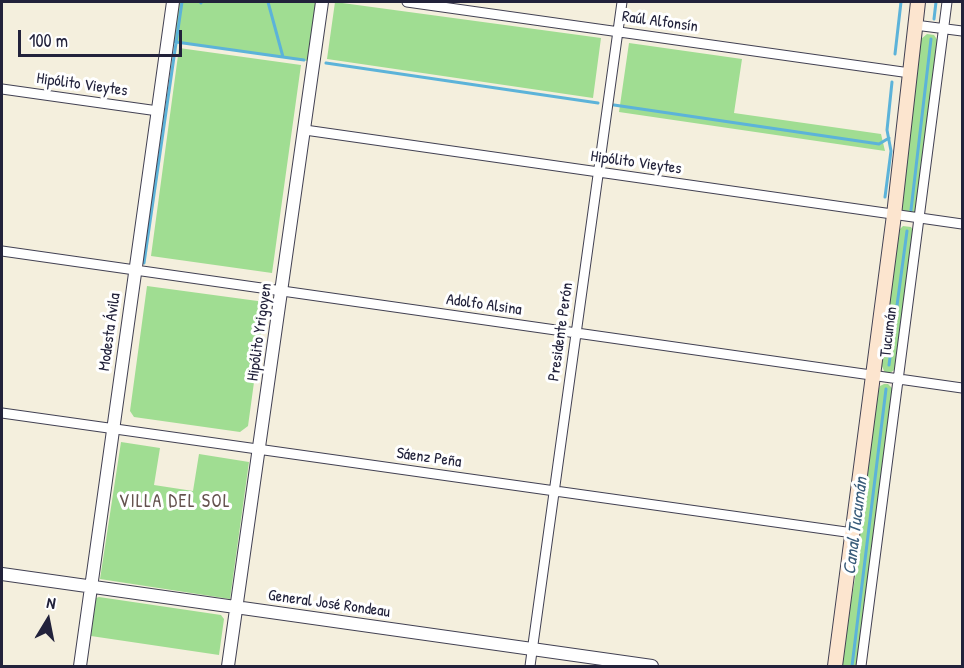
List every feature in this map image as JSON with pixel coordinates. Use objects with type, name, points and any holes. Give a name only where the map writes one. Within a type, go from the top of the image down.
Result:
[{"type":"main road","name":"Tucumán","points":[[835,666],[874,376],[918,2]]},
{"type":"street","name":"Modesta Ávila","points":[[80,666],[173,2]]},
{"type":"street","name":"Hipólito Yrigoyen","points":[[228,666],[322,2]]},
{"type":"street","name":"Raúl Alfonsín","points":[[407,2],[909,73]]},
{"type":"street","name":"Presidente Perón","points":[[530,666],[622,2]]},
{"type":"street","name":"Tucumán","points":[[861,666],[900,380],[947,2]]},
{"type":"street","points":[[915,25],[963,31]]},
{"type":"street","name":"Hipólito Vieytes","points":[[2,89],[158,111]]},
{"type":"street","name":"Hipólito Vieytes","points":[[305,130],[963,224]]},
{"type":"street","name":"Adolfo Alsina","points":[[2,251],[963,388]]},
{"type":"street","name":"Sáenz Peña","points":[[2,413],[853,533]]},
{"type":"street","name":"General José Rondeau","points":[[2,574],[652,666]]},
{"type":"green space","points":[[173,2],[322,2],[315,62],[168,41]]},
{"type":"green space","points":[[335,2],[601,38],[593,98],[327,59]]},
{"type":"green space","points":[[927,34],[934,35],[938,41],[918,207],[915,212],[904,213],[902,211],[918,48],[921,39]]},
{"type":"green space","points":[[629,43],[742,59],[734,113],[881,134],[885,151],[619,112]]},
{"type":"green space","points":[[179,48],[301,65],[272,273],[151,256]]},
{"type":"green space","points":[[903,226],[911,227],[914,232],[897,368],[890,373],[885,373],[881,364],[899,230]]},
{"type":"green space","points":[[147,286],[265,302],[248,426],[240,432],[134,417],[130,411]]},
{"type":"green space","points":[[884,384],[888,384],[894,390],[858,666],[840,666],[858,561],[859,534],[878,391]]},
{"type":"green space","points":[[121,442],[160,448],[154,485],[193,491],[199,454],[249,462],[230,599],[100,579]]},
{"type":"green space","points":[[96,598],[221,615],[224,619],[219,655],[91,636]]},
{"type":"waterway","points":[[144,263],[182,2]]},
{"type":"waterway","points":[[268,2],[283,57]]},
{"type":"waterway","name":"Canal Tucumán","points":[[895,54],[901,2]]},
{"type":"waterway","name":"Canal Tucumán","points":[[934,19],[936,2]]},
{"type":"waterway","name":"Canal Tucumán","points":[[911,210],[931,39]]},
{"type":"waterway","points":[[169,41],[304,60]]},
{"type":"waterway","points":[[326,63],[598,103]]},
{"type":"waterway","name":"Canal Tucumán","points":[[885,197],[891,151],[887,130],[892,82]]},
{"type":"waterway","points":[[614,105],[879,144],[889,138]]},
{"type":"waterway","name":"Canal Tucumán","points":[[889,365],[907,231]]},
{"type":"waterway","name":"Canal Tucumán","points":[[852,666],[886,389]]},
{"type":"district","name":"VILLA DEL SOL","points":[[175,502]]}]
